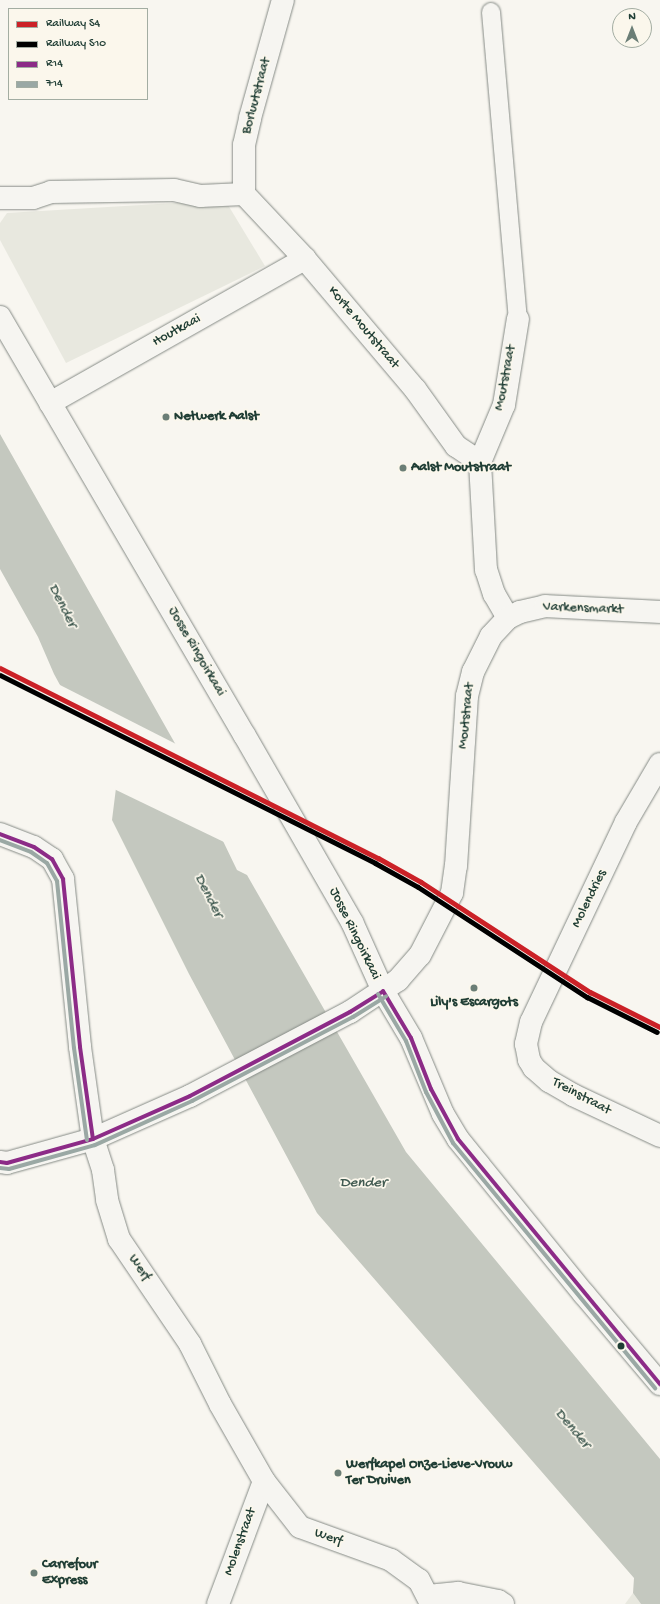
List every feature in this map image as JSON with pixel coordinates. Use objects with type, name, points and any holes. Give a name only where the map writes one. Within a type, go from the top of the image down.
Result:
[{"type":"street","name":"Borluutstraat","points":[[244,194],[244,145],[248,124],[283,0]]},
{"type":"street","points":[[0,198],[33,198],[51,192],[174,190],[200,196],[244,194]]},
{"type":"street","name":"Korte Moutstraat","points":[[244,194],[305,259],[415,389],[456,446],[480,462]]},
{"type":"street","name":"Houtkaai","points":[[50,403],[305,259]]},
{"type":"street","name":"Josse Ringoirkaai","points":[[0,317],[348,915],[383,991],[411,1038],[443,1114],[458,1139],[584,1294],[660,1384]]},
{"type":"street","name":"Moutstraat","points":[[383,991],[398,980],[420,955],[452,893],[456,866],[469,683],[477,662],[487,644],[508,618],[494,594],[486,570],[480,462],[504,405],[518,319]]},
{"type":"street","name":"Varkensmarkt","points":[[508,618],[534,608],[550,606],[660,612]]},
{"type":"street","name":"Molendries","points":[[526,1036],[531,1022],[626,822],[660,764]]},
{"type":"street","name":"Werf","points":[[0,834],[34,847],[52,859],[63,879],[80,1047],[93,1139],[103,1170],[107,1200],[119,1239],[190,1344],[220,1404],[264,1481],[300,1527],[391,1560],[419,1580],[430,1600]]},
{"type":"street","points":[[0,1162],[7,1163],[93,1139],[215,1084],[350,1012],[383,991]]},
{"type":"street","name":"Treinstraat","points":[[526,1036],[530,1060],[534,1068],[544,1078],[573,1095],[660,1136]]},
{"type":"street","name":"Molenstraat","points":[[218,1604],[264,1481]]},
{"type":"street","points":[[430,1600],[458,1593],[498,1601],[503,1604]]},
{"type":"lane","points":[[491,12],[518,319]]},
{"type":"shaded area","points":[[225,200],[265,266],[66,363],[0,240],[0,223],[7,213]]},
{"type":"shaded area","points":[[633,1593],[641,1604],[625,1604]]},
{"type":"water","name":"Dender","points":[[0,434],[181,754],[237,870],[247,875],[406,1152],[660,1459],[660,1604],[641,1604],[633,1593],[634,1578],[317,1213],[189,974],[112,820],[116,788],[54,674],[38,637],[0,569]]},
{"type":"pier","points":[[58,684],[178,745],[226,843],[114,789]]},
{"type":"rail line","name":"S4","points":[[0,668],[378,858],[421,882],[590,992],[660,1027]]},
{"type":"rail line","name":"S10","points":[[0,675],[375,863],[418,887],[587,997],[657,1032]]},
{"type":"transit line","name":"R14","points":[[0,834],[34,847],[52,859],[63,879],[80,1047],[93,1139]]},
{"type":"transit line","name":"714","points":[[0,840],[31,852],[47,863],[57,881],[74,1048],[87,1140]]},
{"type":"transit line","name":"R14","points":[[383,991],[411,1038],[431,1089],[458,1139],[660,1384]]},
{"type":"transit line","name":"R14","points":[[0,1162],[7,1163],[93,1139],[190,1096],[350,1012],[383,991]]},
{"type":"transit line","name":"714","points":[[378,994],[406,1041],[426,1092],[453,1143],[655,1388]]},
{"type":"transit line","name":"714","points":[[0,1168],[9,1169],[95,1145],[192,1101],[353,1017],[386,996]]},
{"type":"place","name":"Netwerk Aalst","points":[[166,417]]},
{"type":"place","name":"Aalst Moutstraat","points":[[403,468]]},
{"type":"place","name":"Lily's Escargots","points":[[474,988]]},
{"type":"place","name":"Werfkapel Onze-Lieve-Vrouw Ter Druiven","points":[[338,1473]]},
{"type":"place","name":"Carrefour Express","points":[[34,1573]]}]
